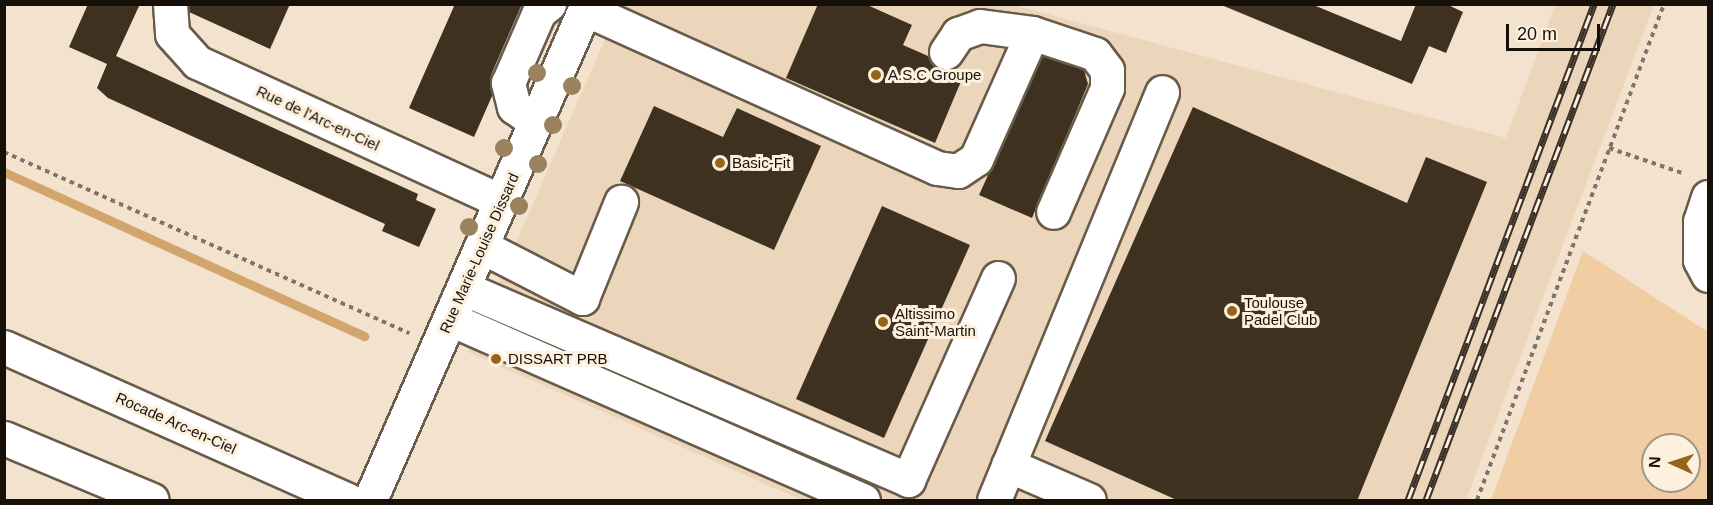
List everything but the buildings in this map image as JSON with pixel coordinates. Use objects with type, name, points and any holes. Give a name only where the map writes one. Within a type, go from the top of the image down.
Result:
[{"type":"main road","name":"Rue de l'Arc-en-Ciel","points":[[170,4],[172,34],[197,62],[501,201]]},
{"type":"main road","points":[[536,123],[514,107],[508,83],[539,12],[549,4]]},
{"type":"main road","name":"Rue Marie-Louise Dissard","points":[[370,501],[586,7]]},
{"type":"main road","points":[[586,7],[937,168],[958,171],[976,159],[1032,33]]},
{"type":"main road","points":[[946,52],[958,34],[980,26],[1032,33],[1095,54],[1107,70],[1107,88],[1053,212]]},
{"type":"main road","points":[[994,501],[1162,92]]},
{"type":"main road","points":[[1700,187],[1700,260],[1708,275]]},
{"type":"main road","points":[[482,246],[582,298],[621,202]]},
{"type":"main road","points":[[463,288],[908,480],[998,278]]},
{"type":"main road","points":[[450,319],[863,501]]},
{"type":"main road","name":"Rocade Arc-en-Ciel","points":[[4,348],[347,501]]},
{"type":"main road","points":[[4,438],[152,501]]},
{"type":"main road","points":[[1008,465],[1089,501]]},
{"type":"path","points":[[1477,501],[1664,4]]},
{"type":"path","points":[[1610,148],[1700,187]]},
{"type":"path","points":[[4,152],[416,336]]},
{"type":"shaded area","points":[[620,5],[1014,5],[1506,138],[1555,5],[1654,5],[1466,500],[801,500],[468,352]]},
{"type":"shaded area","points":[[1583,251],[1708,332],[1708,500],[1491,500]]},
{"type":"waterway","points":[[4,172],[364,336]]},
{"type":"railway","points":[[1408,500],[1594,4]]},
{"type":"railway","points":[[1426,500],[1613,4]]},
{"type":"place","name":"A.S.C Groupe","points":[[876,75]]},
{"type":"place","name":"Basic-Fit","points":[[720,163]]},
{"type":"place","name":"Toulouse Padel Club","points":[[1232,311]]},
{"type":"place","name":"Altissimo Saint-Martin","points":[[883,322]]},
{"type":"place","name":"DISSART PRB","points":[[496,359]]}]
